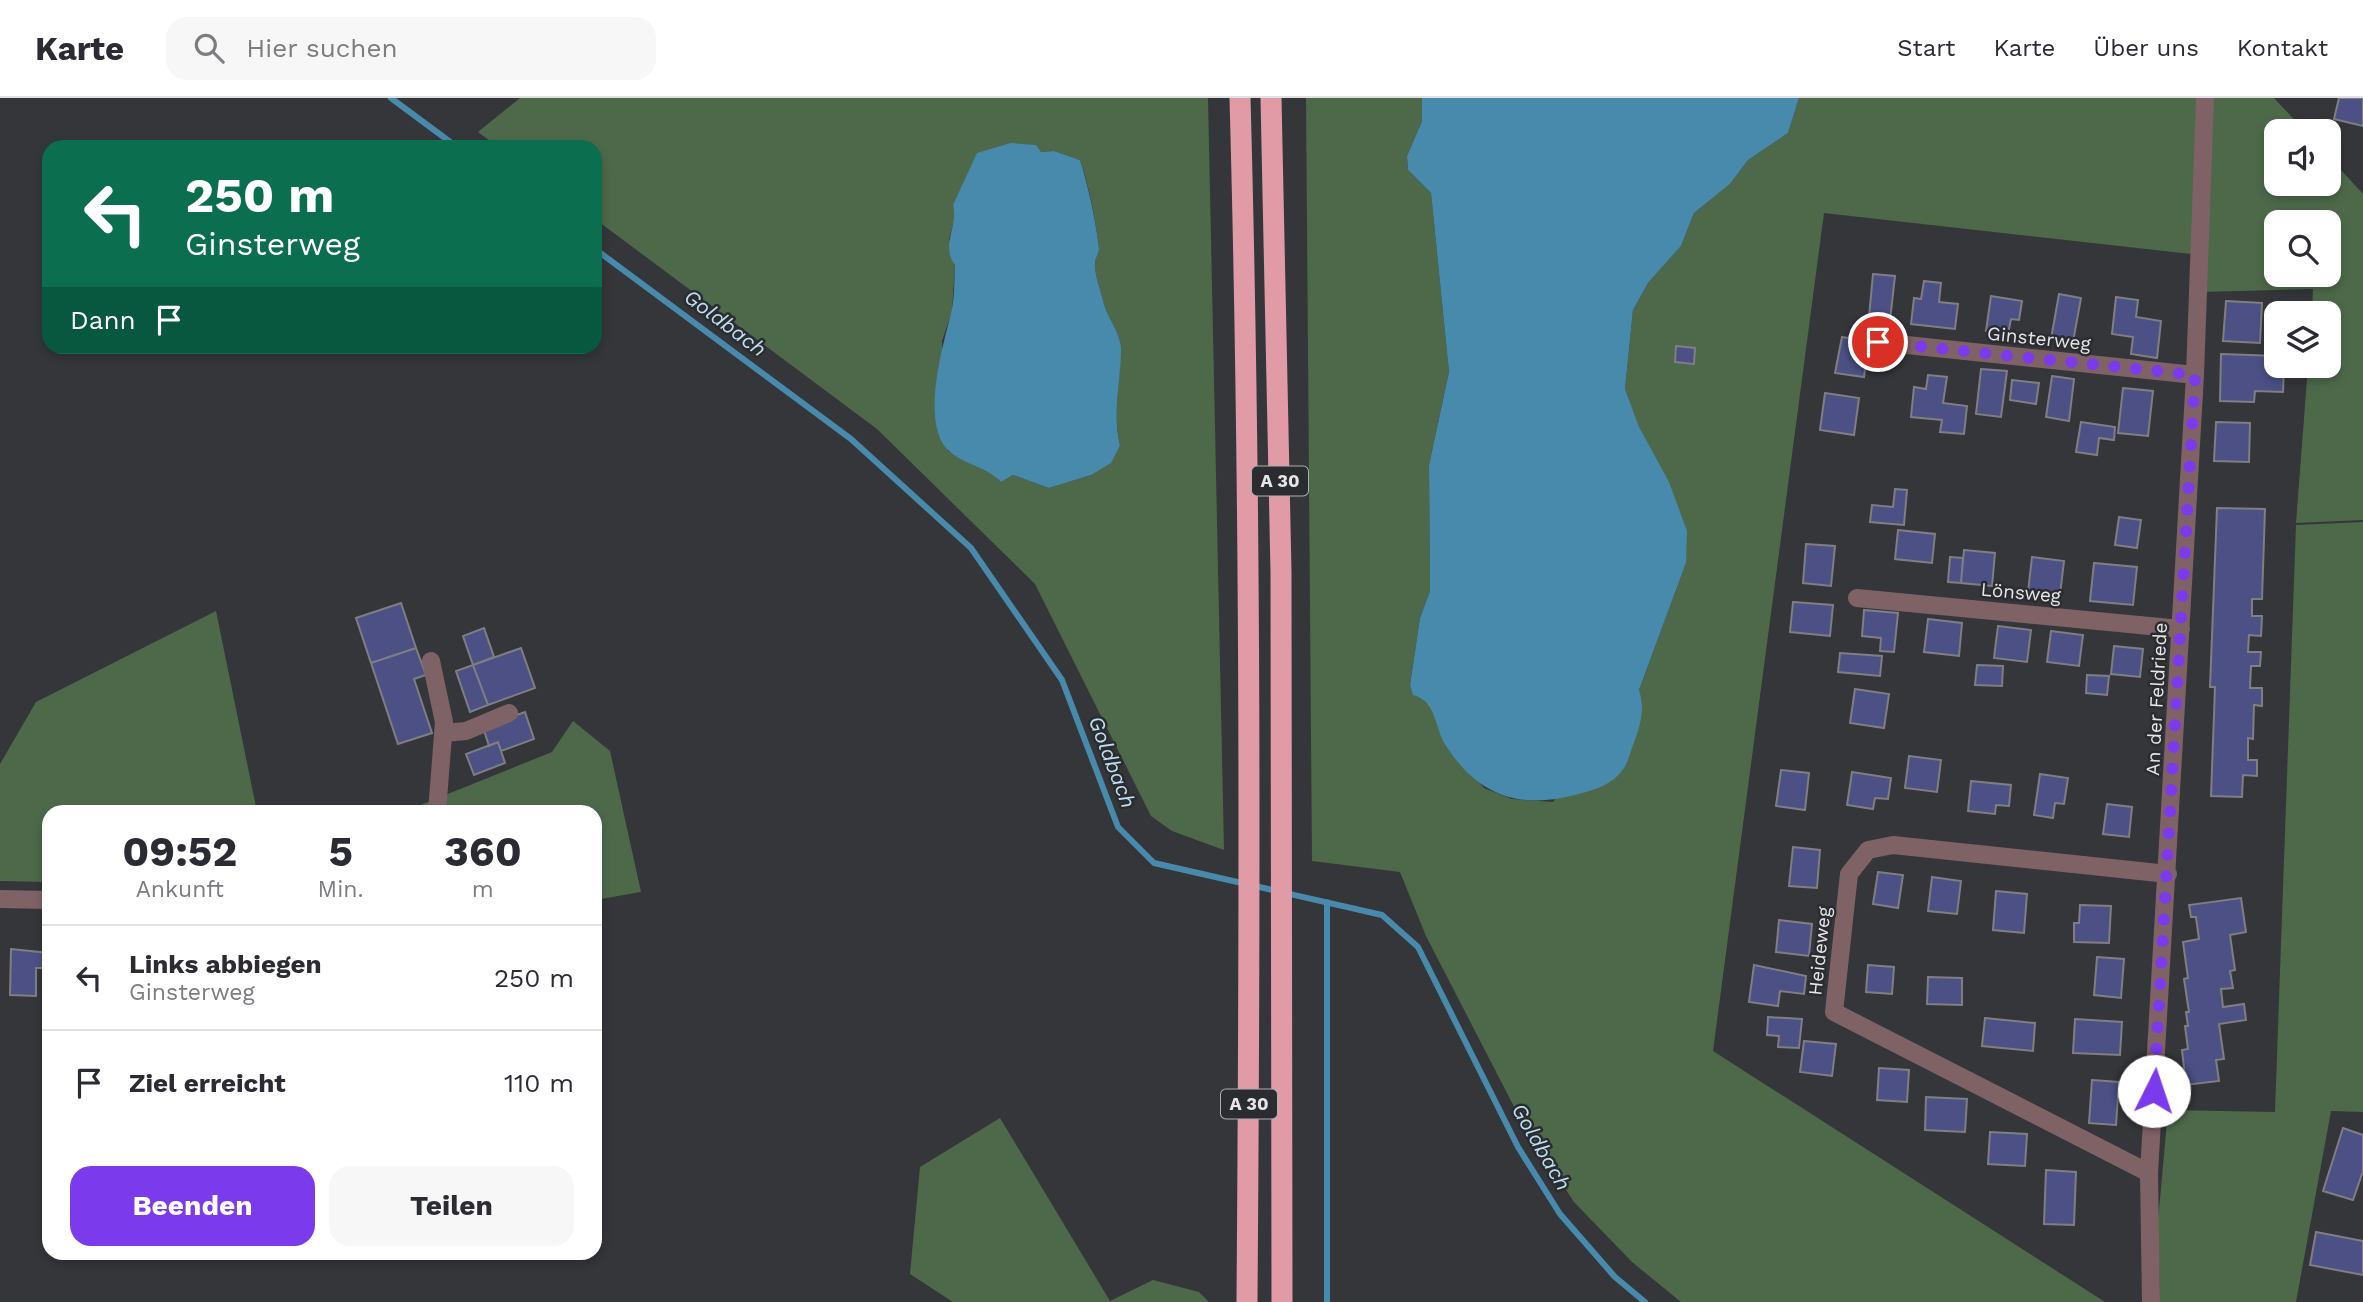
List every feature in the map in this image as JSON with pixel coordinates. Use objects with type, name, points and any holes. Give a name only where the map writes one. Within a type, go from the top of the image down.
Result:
[{"type":"highway","name":"A 30","points":[[1240,98],[1246,326],[1250,856],[1247,1302]]},
{"type":"highway","name":"A 30","points":[[1271,98],[1281,558],[1282,1302]]},
{"type":"street","name":"An der Feldriede","points":[[2151,1302],[2149,1172],[2195,375],[2205,98]]},
{"type":"street","name":"Ginsterweg","points":[[1878,342],[2195,375]]},
{"type":"street","name":"Lönsweg","points":[[1857,598],[2181,629]]},
{"type":"street","points":[[431,661],[444,722],[439,805]]},
{"type":"street","points":[[444,733],[466,731],[509,713]]},
{"type":"street","name":"Heideweg","points":[[2149,1172],[1833,1012],[1849,874],[1868,850],[1893,845],[2168,874]]},
{"type":"street","points":[[0,899],[42,900]]},
{"type":"green space","points":[[520,98],[1208,98],[1224,850],[1172,831],[1151,816],[1035,584],[877,429],[602,224],[602,140],[489,140],[478,132]],"holes":[[[1054,151],[1080,160],[1099,248],[1095,261],[1096,276],[1119,342],[1117,422],[1120,445],[1091,475],[1049,488],[1013,475],[1001,482],[993,474],[948,451],[942,341],[952,311],[955,265],[949,239],[956,213],[953,205],[1041,152]]]},
{"type":"green space","points":[[1306,98],[1422,98],[1422,121],[1407,156],[1408,170],[1431,193],[1449,372],[1429,465],[1430,591],[1420,618],[1410,685],[1432,707],[1446,746],[1484,788],[1512,799],[1553,802],[1639,690],[1686,563],[1625,389],[1633,310],[1648,283],[1681,246],[1694,213],[1730,184],[1748,160],[1788,133],[1799,98],[2274,98],[2294,119],[2264,119],[2264,196],[2341,196],[2341,170],[2363,194],[2363,520],[2296,523],[2307,378],[2341,378],[2341,301],[2312,301],[2313,289],[2199,292],[2191,254],[1824,213],[1713,1051],[2105,1302],[1681,1302],[1632,1262],[1574,1202],[1525,1128],[1426,936],[1400,872],[1312,861]]},
{"type":"green space","points":[[2363,522],[2363,1112],[2331,1111],[2296,1302],[2160,1302],[2158,1221],[2168,1110],[2275,1112],[2296,525]]},
{"type":"green space","points":[[216,611],[256,805],[42,805],[42,882],[0,881],[0,764],[36,702]]},
{"type":"green space","points":[[573,721],[610,751],[641,892],[602,899],[602,805],[420,805],[552,752]]},
{"type":"green space","points":[[1000,1118],[1110,1301],[1153,1280],[1199,1292],[1209,1302],[953,1302],[910,1274],[920,1167]]},
{"type":"water","points":[[1422,98],[1799,98],[1788,133],[1748,160],[1730,184],[1694,213],[1681,246],[1648,283],[1633,310],[1625,389],[1639,427],[1669,482],[1687,531],[1686,563],[1639,690],[1641,716],[1626,764],[1618,776],[1606,784],[1564,797],[1525,800],[1490,789],[1475,779],[1446,746],[1431,709],[1421,698],[1413,695],[1410,685],[1420,618],[1430,591],[1429,465],[1449,372],[1431,193],[1408,170],[1407,156],[1422,121]]},
{"type":"water","points":[[1011,143],[1036,145],[1041,152],[1054,151],[1080,160],[1099,248],[1095,261],[1096,276],[1121,349],[1117,410],[1120,445],[1111,463],[1091,475],[1049,488],[1013,475],[1001,482],[950,452],[941,440],[936,424],[936,385],[954,295],[955,265],[949,250],[954,220],[953,205],[977,153]]},
{"type":"building","points":[[2339,98],[2363,98],[2363,126],[2334,119]]},
{"type":"building","points":[[1873,274],[1895,276],[1890,320],[1869,317]]},
{"type":"building","points":[[1924,281],[1941,283],[1939,302],[1958,304],[1955,329],[1911,324],[1914,298],[1921,299]]},
{"type":"building","points":[[2059,294],[2081,298],[2073,342],[2051,339]]},
{"type":"building","points":[[1991,296],[2022,301],[2019,320],[2011,319],[2008,334],[1986,331]]},
{"type":"building","points":[[2116,297],[2138,300],[2136,317],[2161,321],[2157,358],[2131,354],[2133,337],[2112,334]]},
{"type":"building","points":[[2226,301],[2262,303],[2260,343],[2223,341]]},
{"type":"building","points":[[1842,337],[1869,341],[1864,377],[1835,373]]},
{"type":"building","points":[[1676,346],[1695,348],[1694,364],[1675,362]]},
{"type":"building","points":[[2221,354],[2264,356],[2264,378],[2284,378],[2283,392],[2255,391],[2254,402],[2220,401]]},
{"type":"building","points":[[1981,369],[2007,371],[2001,417],[1976,414]]},
{"type":"building","points":[[1928,375],[1947,377],[1943,403],[1967,406],[1964,434],[1940,432],[1942,420],[1911,417],[1914,387],[1926,389]]},
{"type":"building","points":[[2052,376],[2074,379],[2069,421],[2046,417]]},
{"type":"building","points":[[2012,380],[2039,383],[2036,404],[2010,400]]},
{"type":"building","points":[[2123,388],[2153,391],[2148,436],[2118,433]]},
{"type":"building","points":[[1825,393],[1859,398],[1854,435],[1820,430]]},
{"type":"building","points":[[2081,422],[2115,427],[2114,440],[2099,438],[2097,455],[2076,452]]},
{"type":"building","points":[[2216,422],[2250,423],[2249,462],[2214,461]]},
{"type":"building","points":[[1895,489],[1907,490],[1904,525],[1870,522],[1872,505],[1893,507]]},
{"type":"building","points":[[2217,508],[2265,509],[2262,599],[2252,599],[2252,616],[2262,616],[2261,636],[2249,635],[2248,652],[2261,652],[2260,666],[2251,666],[2250,688],[2262,688],[2262,706],[2254,705],[2253,739],[2248,738],[2248,760],[2257,760],[2257,776],[2243,775],[2242,797],[2211,796],[2215,687],[2210,687]]},
{"type":"building","points":[[2119,517],[2141,520],[2137,548],[2115,545]]},
{"type":"building","points":[[1898,530],[1935,534],[1932,563],[1895,559]]},
{"type":"building","points":[[1806,544],[1835,546],[1831,586],[1803,583]]},
{"type":"building","points":[[1964,550],[1995,553],[1992,586],[1961,583]]},
{"type":"building","points":[[1950,557],[1963,558],[1961,583],[1948,582]]},
{"type":"building","points":[[2032,557],[2064,561],[2060,595],[2028,592]]},
{"type":"building","points":[[2094,563],[2137,567],[2133,605],[2090,601]]},
{"type":"building","points":[[1793,602],[1833,605],[1830,636],[1790,632]]},
{"type":"building","points":[[401,603],[416,648],[371,663],[356,618]]},
{"type":"building","points":[[1864,610],[1898,613],[1894,652],[1880,651],[1881,638],[1862,636]]},
{"type":"building","points":[[1928,619],[1962,623],[1959,656],[1924,652]]},
{"type":"building","points":[[1998,626],[2031,630],[2027,662],[1994,658]]},
{"type":"building","points":[[484,628],[494,657],[473,665],[463,636]]},
{"type":"building","points":[[2051,631],[2083,635],[2079,666],[2047,662]]},
{"type":"building","points":[[2114,646],[2143,649],[2140,677],[2111,674]]},
{"type":"building","points":[[416,648],[426,675],[414,679],[432,733],[398,744],[371,663]]},
{"type":"building","points":[[521,648],[535,688],[488,705],[473,665]]},
{"type":"building","points":[[1840,653],[1882,656],[1880,676],[1838,672]]},
{"type":"building","points":[[473,665],[488,705],[470,712],[456,671]]},
{"type":"building","points":[[1977,665],[2003,666],[2002,686],[1975,685]]},
{"type":"building","points":[[2087,675],[2109,676],[2107,695],[2086,693]]},
{"type":"building","points":[[1855,689],[1889,694],[1884,728],[1850,723]]},
{"type":"building","points":[[525,712],[534,739],[501,751],[498,742],[489,746],[483,727]]},
{"type":"building","points":[[498,742],[505,763],[474,775],[466,754]]},
{"type":"building","points":[[1909,756],[1941,760],[1937,792],[1905,788]]},
{"type":"building","points":[[1781,770],[1809,773],[1805,810],[1776,806]]},
{"type":"building","points":[[1852,772],[1891,778],[1888,799],[1875,798],[1873,809],[1847,805]]},
{"type":"building","points":[[2040,774],[2068,778],[2064,804],[2055,803],[2053,818],[2034,815]]},
{"type":"building","points":[[1971,781],[2011,785],[2009,806],[1996,805],[1995,814],[1968,811]]},
{"type":"building","points":[[2107,804],[2132,807],[2129,837],[2103,834]]},
{"type":"building","points":[[1793,847],[1820,850],[1817,888],[1789,886]]},
{"type":"building","points":[[1878,872],[1903,875],[1898,908],[1873,904]]},
{"type":"building","points":[[1932,877],[1961,881],[1957,914],[1928,911]]},
{"type":"building","points":[[1996,891],[2027,894],[2024,933],[1993,930]]},
{"type":"building","points":[[2241,898],[2246,932],[2230,935],[2235,970],[2230,971],[2233,988],[2221,989],[2223,1007],[2244,1004],[2246,1020],[2219,1024],[2224,1059],[2216,1060],[2219,1081],[2186,1085],[2182,1050],[2188,1049],[2185,1026],[2188,1026],[2186,1012],[2189,1012],[2184,979],[2188,978],[2183,942],[2199,939],[2196,917],[2191,917],[2189,905]]},
{"type":"building","points":[[2080,905],[2111,906],[2109,943],[2074,942],[2074,923],[2079,923]]},
{"type":"building","points":[[1779,920],[1812,924],[1809,956],[1776,952]]},
{"type":"building","points":[[11,949],[42,952],[42,968],[36,968],[36,996],[10,995]]},
{"type":"building","points":[[2097,957],[2124,959],[2121,998],[2094,995]]},
{"type":"building","points":[[1754,965],[1806,976],[1804,994],[1780,991],[1778,1006],[1749,1002]]},
{"type":"building","points":[[1868,965],[1894,967],[1892,994],[1866,992]]},
{"type":"building","points":[[1928,977],[1962,978],[1962,1005],[1927,1004]]},
{"type":"building","points":[[1768,1017],[1802,1019],[1799,1048],[1778,1047],[1779,1036],[1767,1035]]},
{"type":"building","points":[[1985,1018],[2035,1023],[2033,1051],[1982,1046]]},
{"type":"building","points":[[2075,1019],[2122,1022],[2120,1055],[2073,1053]]},
{"type":"building","points":[[1804,1041],[1836,1044],[1832,1076],[1800,1072]]},
{"type":"building","points":[[1879,1068],[1909,1070],[1907,1102],[1877,1100]]},
{"type":"building","points":[[2092,1080],[2119,1082],[2116,1125],[2089,1123]]},
{"type":"building","points":[[1926,1097],[1967,1099],[1965,1132],[1925,1130]]},
{"type":"building","points":[[2343,1128],[2363,1135],[2363,1171],[2353,1200],[2323,1191]]},
{"type":"building","points":[[1990,1132],[2027,1134],[2025,1166],[1988,1164]]},
{"type":"building","points":[[2046,1170],[2076,1172],[2074,1225],[2044,1224]]},
{"type":"building","points":[[2316,1232],[2363,1241],[2363,1275],[2310,1265]]},
{"type":"waterway","name":"Goldbach","points":[[391,98],[448,140]]},
{"type":"waterway","name":"Goldbach","points":[[602,254],[851,439],[971,548],[1062,680],[1118,827],[1154,863],[1382,915],[1418,947],[1518,1147],[1560,1214],[1615,1277],[1645,1302]]},
{"type":"waterway","points":[[1327,902],[1327,1302]]},
{"type":"route","points":[[1878,342],[2195,375],[2154,1091]]}]
